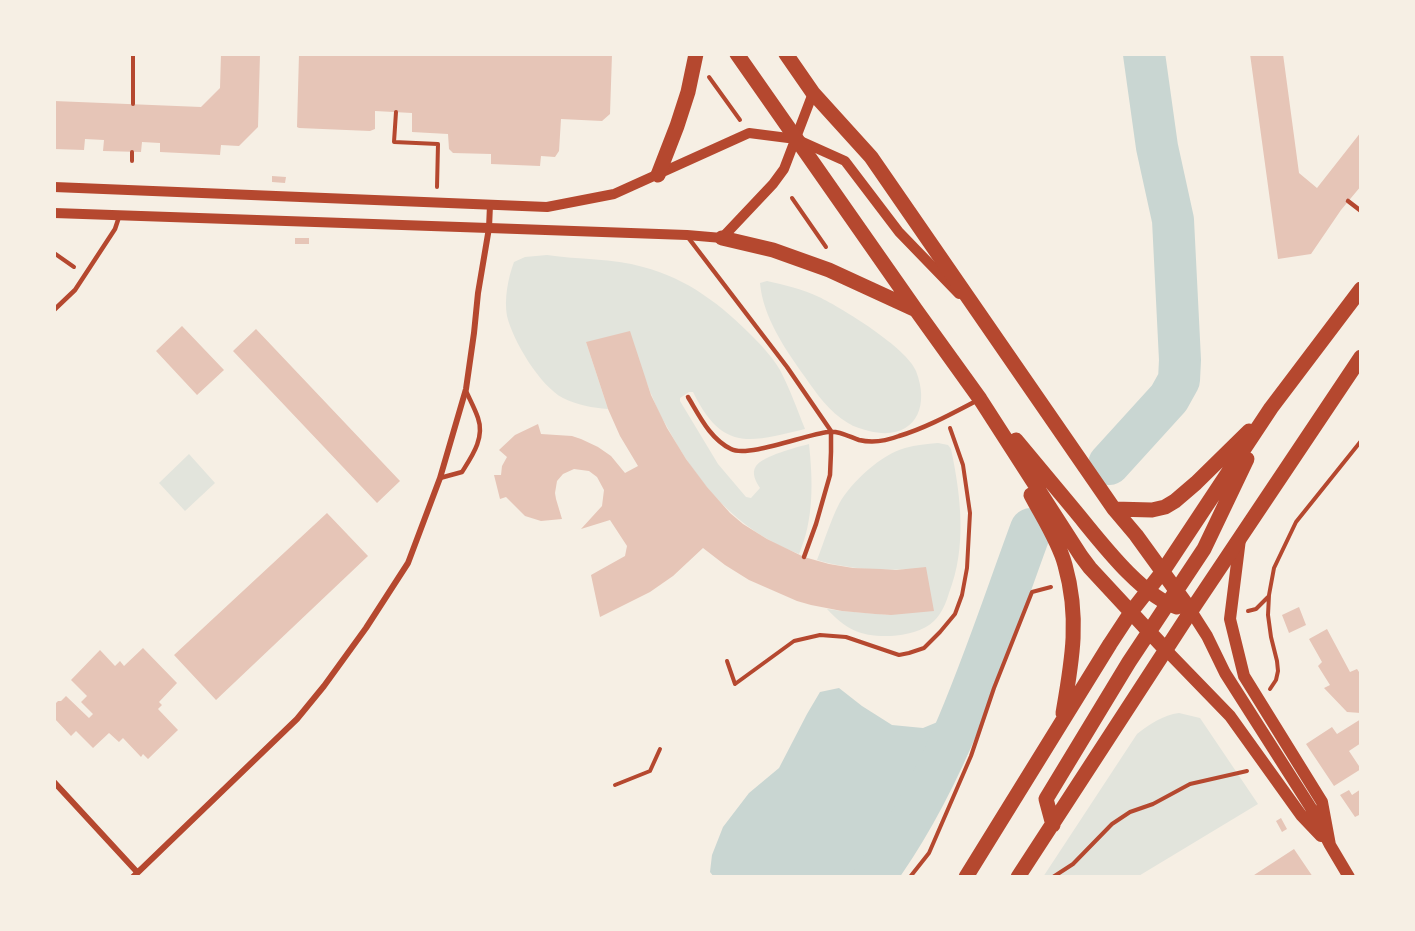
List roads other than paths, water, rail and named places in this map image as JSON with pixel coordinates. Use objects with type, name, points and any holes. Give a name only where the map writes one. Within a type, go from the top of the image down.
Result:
[{"type":"main road","points":[[658,176],[688,92],[696,54]]},
{"type":"main road","points":[[737,54],[980,399],[1081,556],[1167,651],[1230,716],[1301,815],[1330,845]]},
{"type":"main road","points":[[786,54],[813,93],[871,157],[1114,509],[1163,571],[1172,598]]},
{"type":"main road","points":[[722,238],[773,250],[829,270],[916,310]]},
{"type":"main road","points":[[966,877],[1131,612],[1163,571],[1271,408],[1361,289]]},
{"type":"main road","points":[[1018,877],[1191,611],[1361,357]]},
{"type":"main road","points":[[980,399],[1065,564],[1074,617],[1072,656],[1061,722]]},
{"type":"main road","points":[[980,399],[1107,549],[1148,591],[1172,598],[1191,611],[1208,636],[1225,673],[1311,808],[1349,877]]},
{"type":"main road","points":[[1114,509],[1152,510],[1165,507],[1175,501],[1271,408]]},
{"type":"main road","points":[[1053,825],[1046,799],[1149,631],[1204,549],[1271,408]]},
{"type":"main road","points":[[1240,538],[1230,619],[1244,676],[1322,802],[1330,845]]},
{"type":"street","points":[[54,213],[722,238],[784,169],[813,93]]},
{"type":"street","points":[[54,188],[547,207],[614,194],[749,133],[796,139],[845,161],[899,232],[978,313]]},
{"type":"street","points":[[54,782],[137,875],[297,719],[324,686],[366,628],[408,563],[440,478],[466,389],[489,228],[490,205]]},
{"type":"lane","points":[[1348,201],[1361,211]]},
{"type":"lane","points":[[54,310],[75,290],[120,216]]},
{"type":"lane","points":[[687,235],[787,367],[831,431],[830,475],[804,557]]},
{"type":"lane","points":[[440,478],[462,472],[474,454],[479,439],[479,420],[466,389]]},
{"type":"lane","points":[[688,397],[715,438],[732,450],[747,451],[831,431],[873,442],[899,436],[946,417],[980,399]]},
{"type":"waterway","points":[[1109,464],[1169,398],[1179,380],[1173,220],[1157,147],[1144,54]]},
{"type":"waterway","points":[[874,877],[901,837],[945,753],[982,664],[1031,529]]}]
